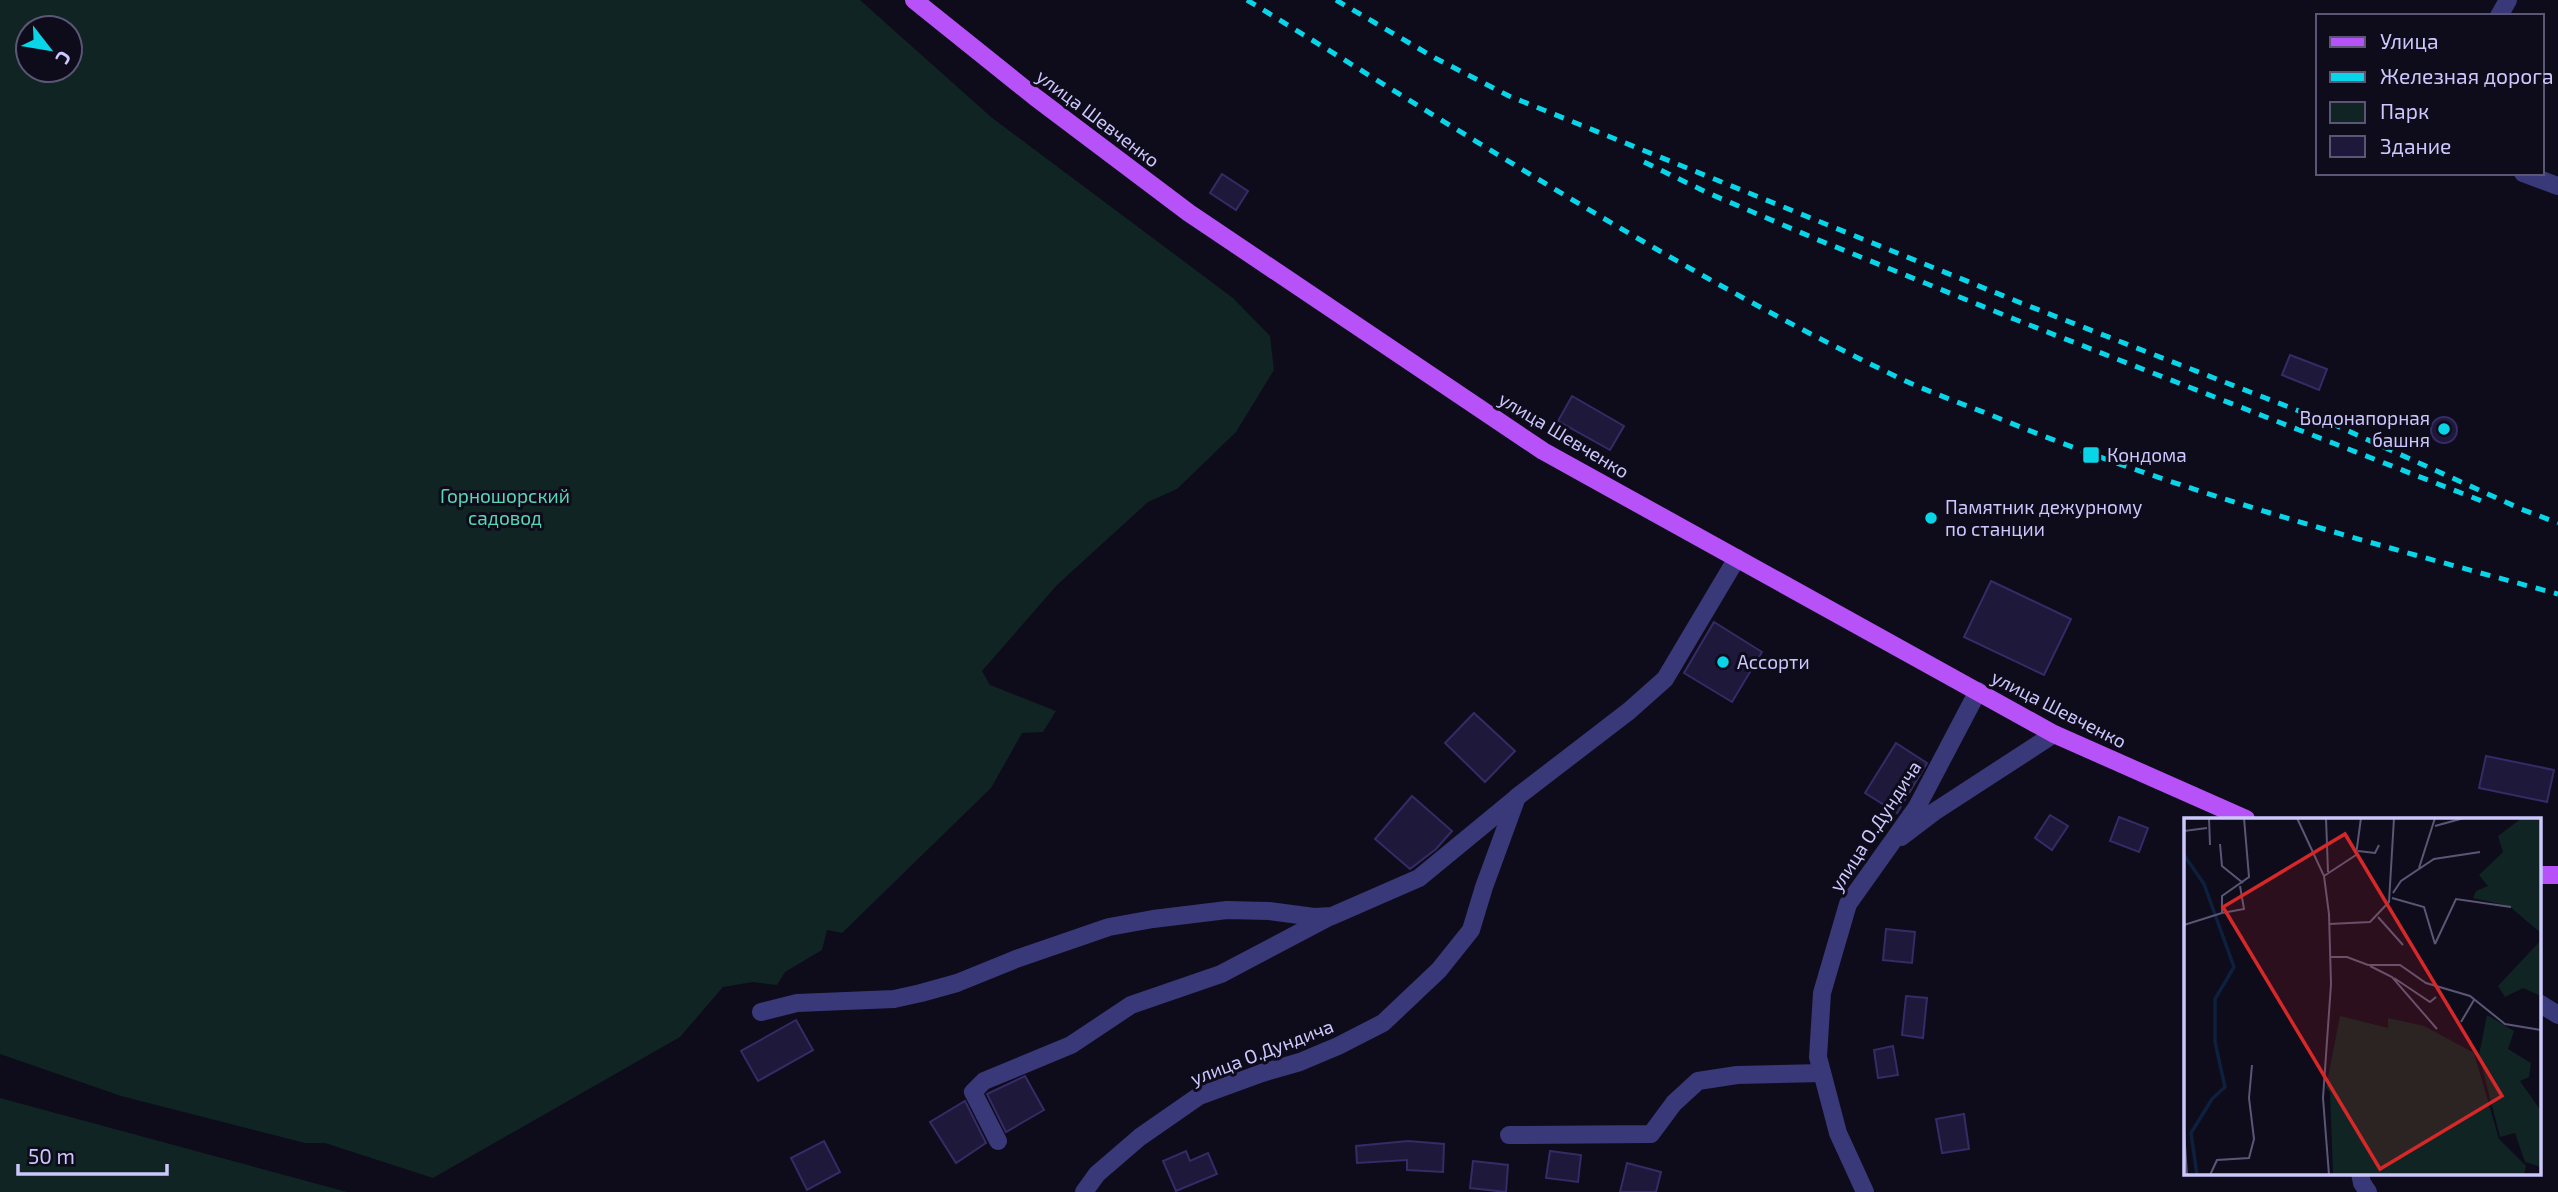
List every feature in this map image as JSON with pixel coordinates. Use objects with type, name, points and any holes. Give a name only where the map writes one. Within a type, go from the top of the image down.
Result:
[{"type":"main road","name":"улица Шевченко","points":[[914,0],[1035,97],[1189,213],[1543,451],[2054,734],[2244,818]]},
{"type":"main road","points":[[2540,875],[2558,875]]},
{"type":"street","points":[[2528,175],[2558,186]]},
{"type":"street","points":[[998,1142],[973,1092],[984,1081],[1071,1045],[1131,1005],[1221,974],[1332,916],[1419,878],[1517,797],[1629,711],[1665,679],[1737,558]]},
{"type":"street","name":"улица О.Дундича","points":[[1865,1192],[1838,1133],[1818,1057],[1822,993],[1848,904],[1917,807],[1978,691]]},
{"type":"street","points":[[1885,850],[1934,812],[2054,734]]},
{"type":"street","name":"улица О.Дундича","points":[[1084,1192],[1097,1174],[1140,1137],[1199,1096],[1300,1062],[1383,1023],[1439,970],[1471,930],[1517,797]]},
{"type":"street","points":[[761,1012],[797,1003],[894,999],[921,993],[957,983],[1016,959],[1109,927],[1153,919],[1227,910],[1332,916]]},
{"type":"street","points":[[2540,1004],[2558,1015]]},
{"type":"street","points":[[1509,1135],[1651,1134],[1674,1103],[1698,1081],[1737,1075],[1822,1073]]},
{"type":"street","points":[[2360,1174],[2362,1184],[2368,1192]]},
{"type":"green space","name":"Горношорский садовод","points":[[0,0],[860,0],[991,117],[1233,298],[1270,336],[1274,370],[1236,432],[1177,489],[1148,502],[1057,585],[982,671],[990,685],[1056,711],[1043,732],[1022,733],[991,788],[842,933],[827,930],[822,950],[785,972],[777,985],[753,982],[723,987],[680,1037],[433,1178],[325,1143],[305,1143],[121,1096],[0,1054]]},
{"type":"green space","points":[[0,1098],[347,1192],[0,1192]]},
{"type":"building","points":[[1222,174],[1248,191],[1236,210],[1210,193]]},
{"type":"building","points":[[2290,355],[2327,369],[2319,390],[2282,375]]},
{"type":"building","points":[[1572,396],[1624,426],[1610,450],[1558,421]]},
{"type":"building","name":"Водонапорная башня","points":[[2444,417],[2453,421],[2457,430],[2453,439],[2444,443],[2435,439],[2431,430],[2435,421]]},
{"type":"building","points":[[1991,581],[2071,619],[2044,675],[1964,637]]},
{"type":"building","name":"Ассорти","points":[[1714,622],[1762,652],[1732,702],[1684,673]]},
{"type":"building","points":[[1474,713],[1515,751],[1485,782],[1445,743]]},
{"type":"building","points":[[1896,743],[1927,763],[1897,813],[1865,793]]},
{"type":"building","points":[[2486,756],[2554,770],[2547,802],[2479,788]]},
{"type":"building","points":[[1412,796],[1452,831],[1436,849],[1410,869],[1375,839]]},
{"type":"building","points":[[2050,815],[2068,826],[2052,850],[2035,838]]},
{"type":"building","points":[[2119,817],[2148,828],[2139,852],[2110,841]]},
{"type":"building","points":[[1886,929],[1915,932],[1912,963],[1883,960]]},
{"type":"building","points":[[1906,996],[1927,998],[1923,1038],[1902,1035]]},
{"type":"building","points":[[796,1020],[813,1050],[758,1081],[741,1051]]},
{"type":"building","points":[[1893,1046],[1898,1075],[1878,1078],[1874,1050]]},
{"type":"building","points":[[1025,1076],[1044,1110],[1006,1132],[987,1094]]},
{"type":"building","points":[[965,1101],[986,1143],[956,1163],[930,1122]]},
{"type":"building","points":[[1964,1114],[1969,1149],[1942,1153],[1936,1119]]},
{"type":"building","points":[[824,1141],[840,1172],[807,1190],[791,1158]]},
{"type":"building","points":[[1408,1141],[1444,1144],[1443,1172],[1407,1170],[1407,1160],[1357,1163],[1356,1146]]},
{"type":"building","points":[[1186,1151],[1190,1161],[1208,1153],[1217,1174],[1176,1191],[1163,1161]]},
{"type":"building","points":[[1550,1151],[1581,1155],[1578,1182],[1546,1178]]},
{"type":"building","points":[[1473,1161],[1508,1165],[1506,1192],[1470,1188]]},
{"type":"building","points":[[1627,1163],[1661,1172],[1656,1192],[1620,1192]]},
{"type":"railway","points":[[1247,0],[1647,244],[1811,334],[1908,382],[2071,446],[2208,494],[2347,536],[2558,594]]},
{"type":"railway","points":[[1336,0],[1435,58],[1509,96],[2021,303],[2335,425],[2558,523]]},
{"type":"railway","points":[[1644,162],[1708,193],[1816,239],[2487,503]]},
{"type":"place","name":"Водонапорная башня","points":[[2444,429]]},
{"type":"place","name":"Кондома","points":[[2091,455]]},
{"type":"place","name":"Памятник дежурному по станции","points":[[1931,518]]},
{"type":"place","name":"Ассорти","points":[[1723,662]]}]
